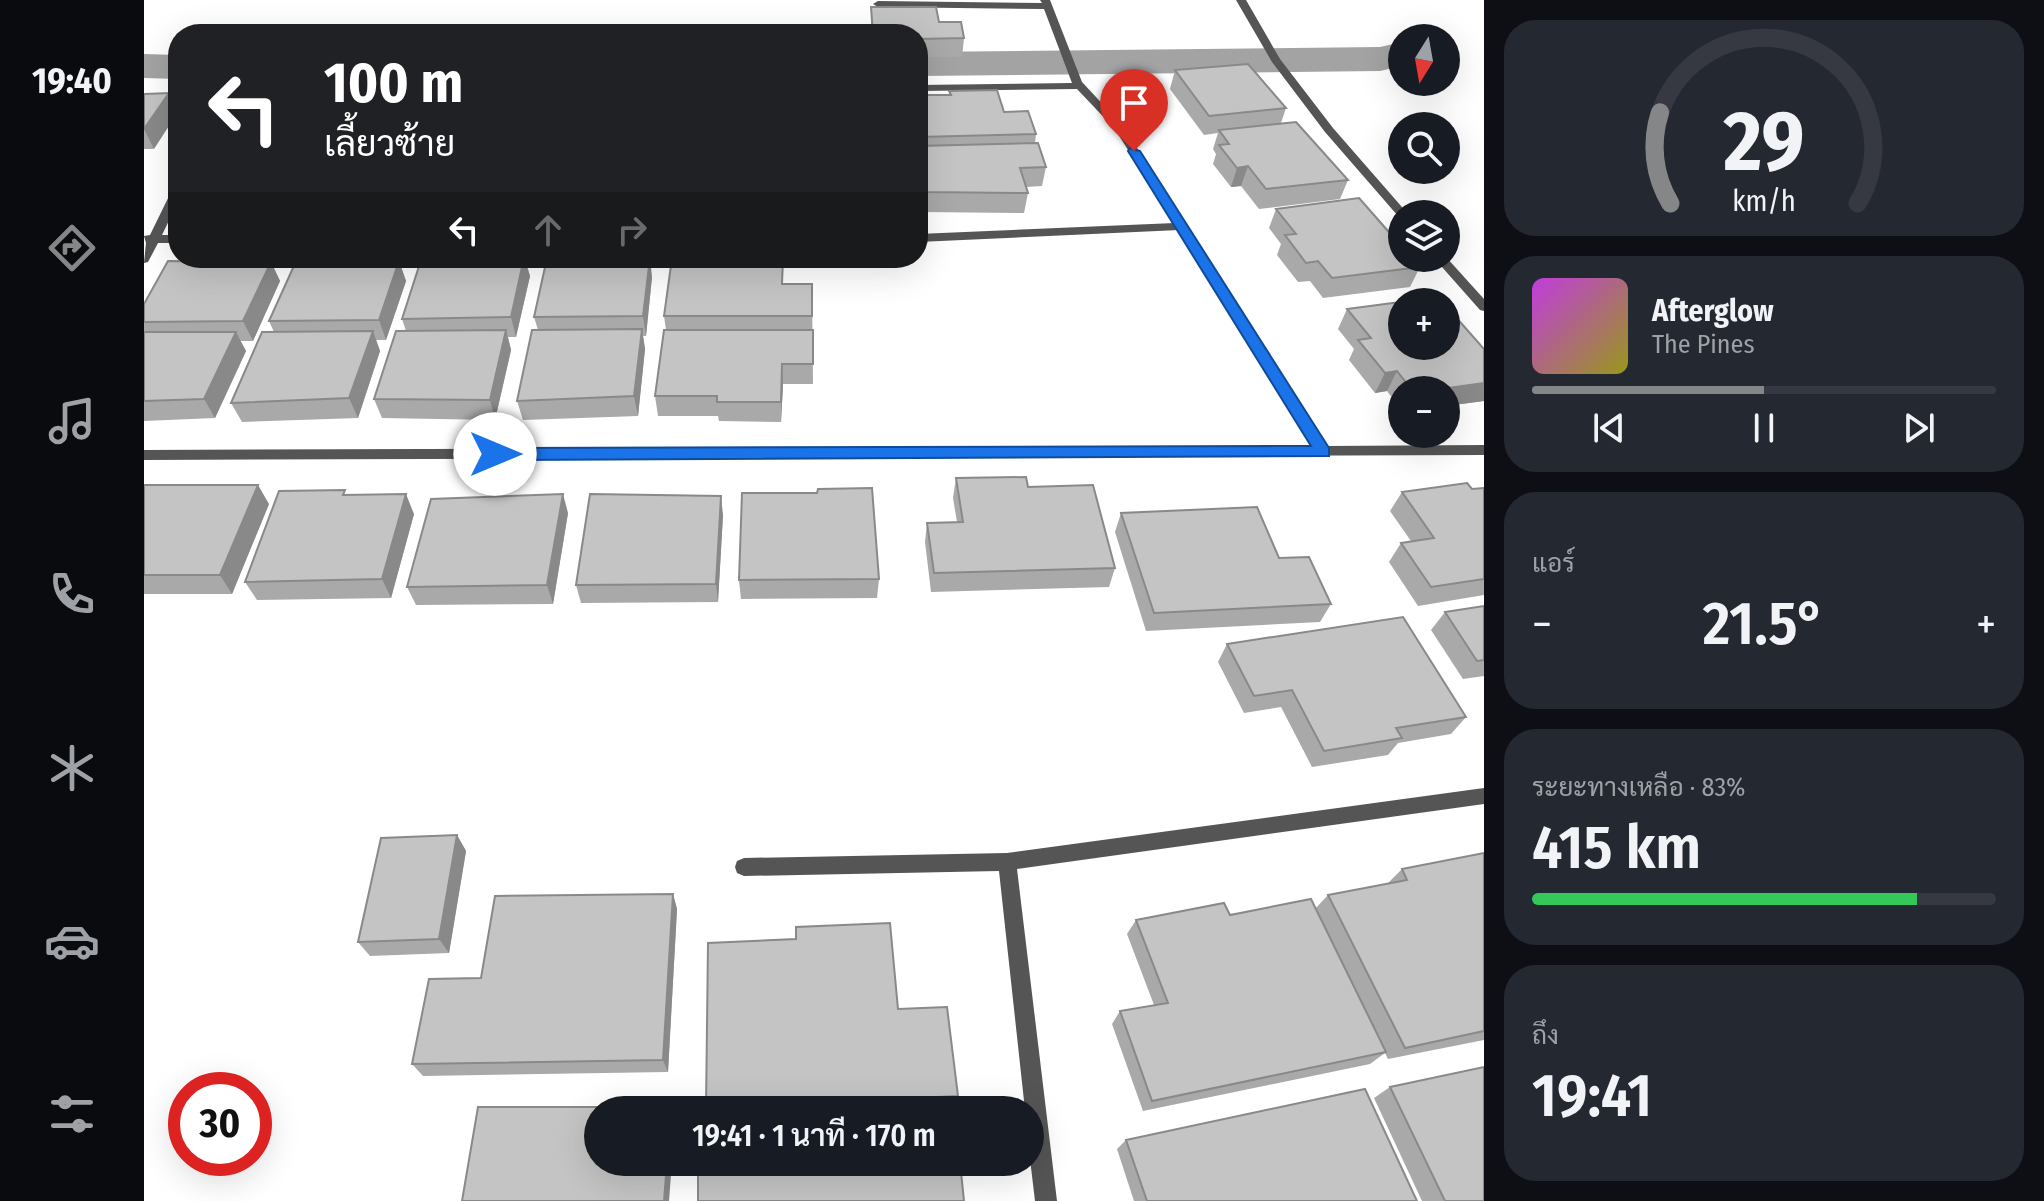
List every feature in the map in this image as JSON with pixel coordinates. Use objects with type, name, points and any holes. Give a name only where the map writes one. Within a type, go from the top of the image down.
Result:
[{"type":"street","points":[[1241,0],[1276,60],[1329,130],[1390,200]]},
{"type":"street","points":[[878,4],[1046,3],[1059,43],[1078,84],[1118,126],[1323,452]]},
{"type":"street","points":[[928,88],[1078,84]]},
{"type":"street","points":[[144,259],[149,239],[168,207]]},
{"type":"street","points":[[928,238],[1183,226]]},
{"type":"street","points":[[1452,272],[1484,307]]},
{"type":"street","points":[[1466,288],[1484,287]]},
{"type":"street","points":[[144,455],[1484,450]]},
{"type":"street","points":[[744,867],[1007,862],[1484,796]]},
{"type":"street","points":[[1007,862],[1046,1201]]},
{"type":"building","points":[[871,7],[936,7],[939,22],[961,22],[964,38],[928,39],[928,24],[872,24]]},
{"type":"building","points":[[1248,64],[1286,108],[1209,116],[1175,70]]},
{"type":"building","points":[[997,90],[1004,112],[1028,111],[1036,134],[928,137],[928,95],[951,95],[949,91]]},
{"type":"building","points":[[168,93],[144,129],[144,94]]},
{"type":"building","points":[[1296,122],[1348,180],[1266,189],[1248,166],[1237,168],[1219,145],[1229,144],[1219,130]]},
{"type":"building","points":[[1038,143],[1046,167],[1020,168],[1028,193],[928,192],[928,146]]},
{"type":"building","points":[[1359,198],[1388,231],[1388,271],[1332,278],[1318,261],[1306,263],[1285,235],[1296,234],[1276,209]]},
{"type":"building","points":[[168,261],[168,268],[268,268],[243,321],[144,322],[144,304]]},
{"type":"building","points":[[293,268],[397,268],[379,320],[269,321]]},
{"type":"building","points":[[418,268],[522,268],[511,317],[402,319]]},
{"type":"building","points":[[545,268],[649,268],[643,316],[534,317]]},
{"type":"building","points":[[671,268],[783,268],[782,284],[812,284],[812,316],[664,316]]},
{"type":"building","points":[[1388,304],[1388,360],[1460,360],[1460,322],[1484,349],[1484,383],[1460,386],[1460,376],[1401,376],[1397,371],[1385,373],[1358,340],[1371,338],[1347,309]]},
{"type":"building","points":[[642,329],[634,396],[517,401],[532,330]]},
{"type":"building","points":[[506,330],[490,400],[374,399],[396,331]]},
{"type":"building","points":[[664,330],[813,330],[813,364],[782,364],[781,402],[717,402],[717,396],[655,396]]},
{"type":"building","points":[[373,331],[349,398],[231,403],[262,332]]},
{"type":"building","points":[[144,332],[236,332],[204,399],[144,401]]},
{"type":"building","points":[[1026,477],[1028,487],[1093,485],[1115,568],[934,573],[927,523],[963,522],[956,478]]},
{"type":"building","points":[[1467,483],[1472,489],[1484,488],[1484,579],[1431,587],[1401,543],[1434,538],[1402,492]]},
{"type":"building","points":[[144,485],[258,485],[220,575],[144,575]]},
{"type":"building","points":[[872,488],[879,579],[739,580],[742,493],[817,493],[818,489]]},
{"type":"building","points":[[345,490],[343,495],[406,494],[382,579],[245,582],[279,491]]},
{"type":"building","points":[[563,494],[547,585],[407,587],[431,499]]},
{"type":"building","points":[[590,494],[721,496],[716,584],[576,585]]},
{"type":"building","points":[[1257,507],[1279,558],[1309,557],[1331,604],[1154,613],[1121,513]]},
{"type":"building","points":[[1484,606],[1484,660],[1477,661],[1445,612]]},
{"type":"building","points":[[1403,617],[1466,717],[1396,728],[1402,738],[1324,751],[1292,690],[1254,696],[1227,644]]},
{"type":"building","points":[[457,835],[439,939],[358,942],[381,838]]},
{"type":"building","points":[[1484,853],[1484,1031],[1405,1048],[1328,895],[1407,880],[1402,869]]},
{"type":"building","points":[[673,894],[663,1060],[412,1064],[429,979],[481,978],[495,896]]},
{"type":"building","points":[[1311,899],[1386,1052],[1152,1101],[1120,1011],[1168,1003],[1136,920],[1224,903],[1230,915]]},
{"type":"building","points":[[890,923],[898,1009],[947,1007],[958,1096],[706,1096],[708,943],[796,939],[796,927]]},
{"type":"building","points":[[1484,1067],[1484,1201],[1445,1201],[1390,1087]]},
{"type":"building","points":[[1365,1089],[1417,1201],[1147,1201],[1126,1140]]},
{"type":"building","points":[[478,1107],[584,1107],[584,1176],[666,1176],[664,1201],[462,1201]]},
{"type":"building","points":[[698,1176],[961,1176],[964,1201],[698,1201]]},
{"type":"waterway","points":[[928,64],[1388,57]]},
{"type":"waterway","points":[[144,66],[168,67]]},
{"type":"route","points":[[495,454],[1323,452],[1134,151]]}]
